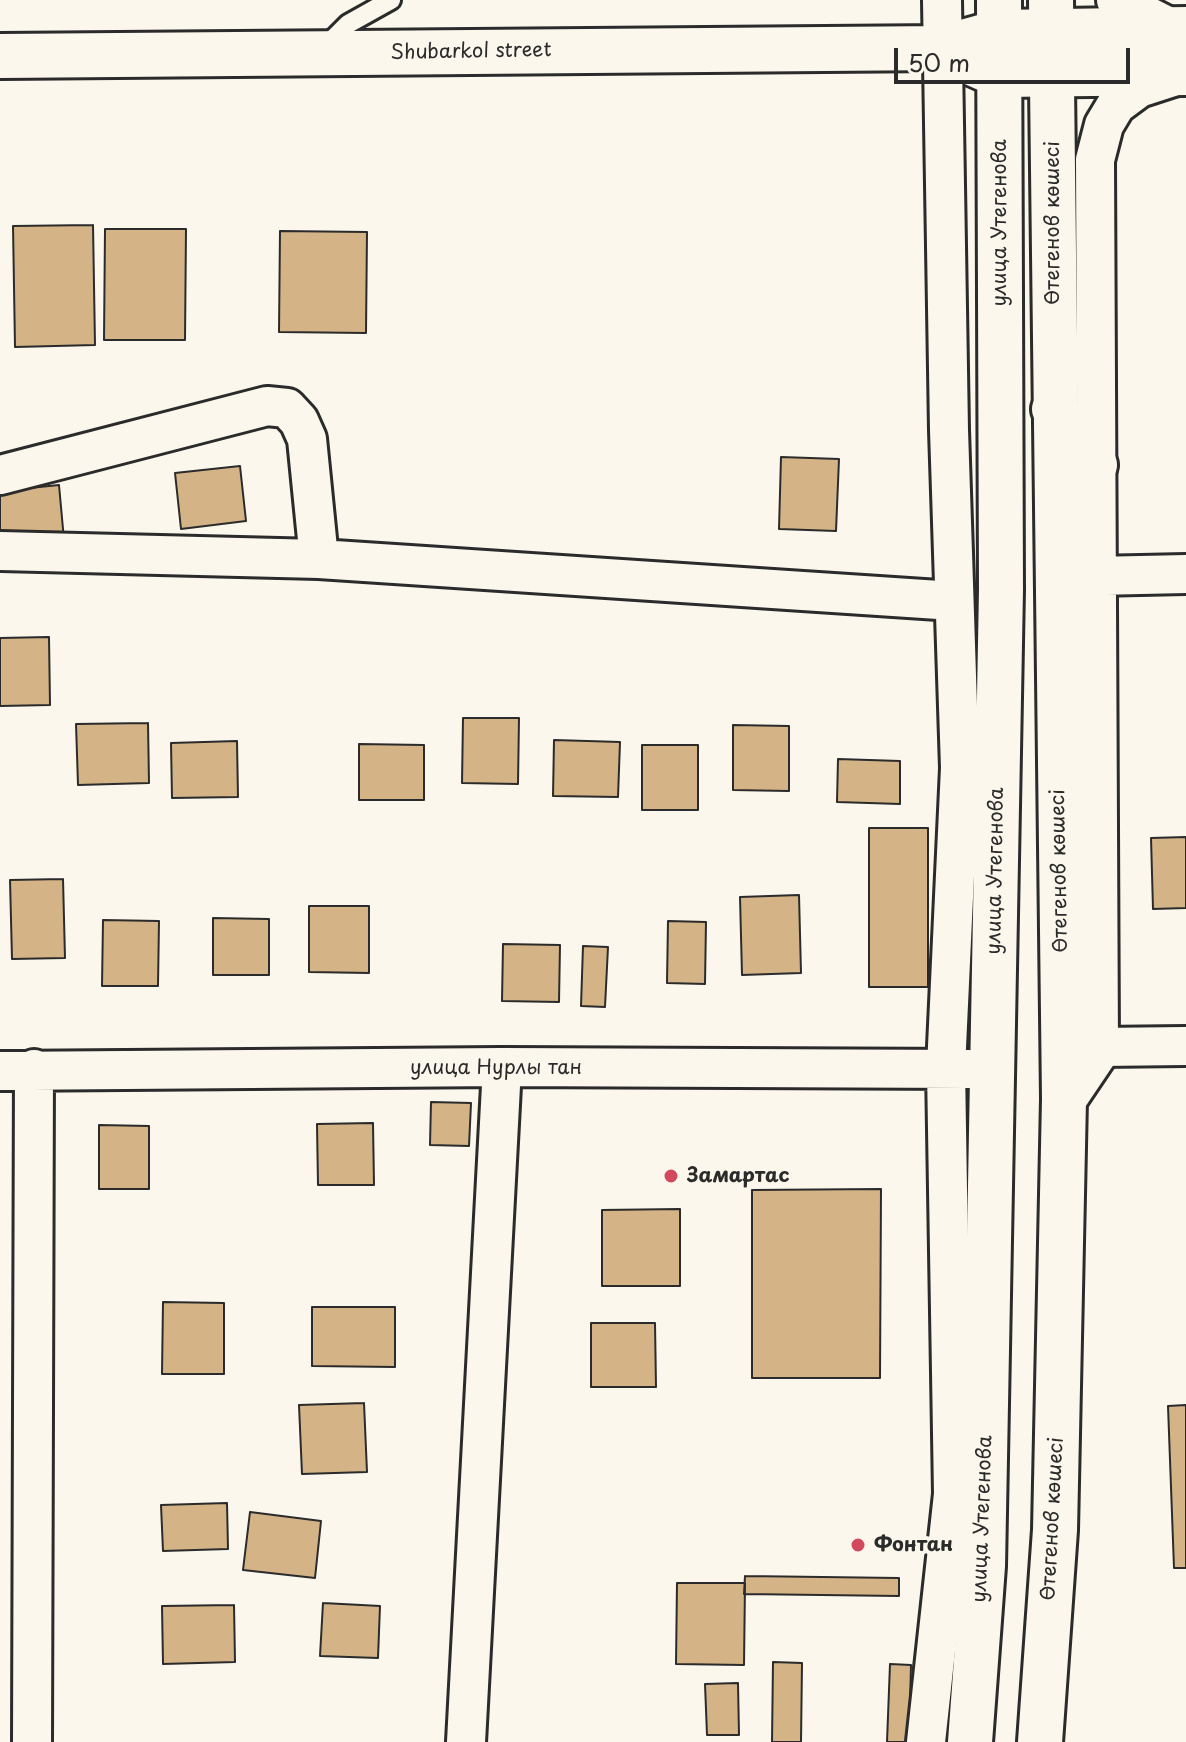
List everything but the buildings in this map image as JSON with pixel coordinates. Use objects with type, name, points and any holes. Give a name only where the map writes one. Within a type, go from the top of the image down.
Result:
[{"type":"main road","name":"Shubarkol street","points":[[942,48],[999,16],[1051,16],[1179,29]]},
{"type":"main road","name":"улица Утегенова","points":[[970,1742],[983,1566],[1001,589],[999,16]]},
{"type":"main road","name":"Өтегенов көшесі","points":[[1040,1742],[1055,1530],[1064,1099],[1051,16]]},
{"type":"main road","name":"Shubarkol street","points":[[0,56],[942,48],[999,75],[1186,73]]},
{"type":"main road","points":[[1054,409],[1095,465]]},
{"type":"main road","points":[[1064,1099],[1099,1047]]},
{"type":"street","points":[[926,1742],[953,1494],[946,1068],[960,768],[942,0]]},
{"type":"street","points":[[1116,0],[1179,29]]},
{"type":"street","points":[[1186,73],[1139,88],[1116,105],[1104,125],[1095,160],[1099,1047],[1186,1046]]},
{"type":"street","points":[[0,475],[267,406],[287,408],[299,421],[307,439],[319,559]]},
{"type":"street","points":[[0,551],[319,559],[954,601]]},
{"type":"street","points":[[1095,576],[1186,574]]},
{"type":"street","points":[[466,1742],[502,1067]]},
{"type":"street","name":"улица Нурлы тан","points":[[17,1070],[502,1067],[992,1070]]},
{"type":"street","points":[[17,1070],[32,1742]]},
{"type":"lane","points":[[318,54],[348,24],[391,0]]},
{"type":"place","name":"Замартас","points":[[671,1176]]},
{"type":"place","name":"Фонтан","points":[[858,1545]]}]
